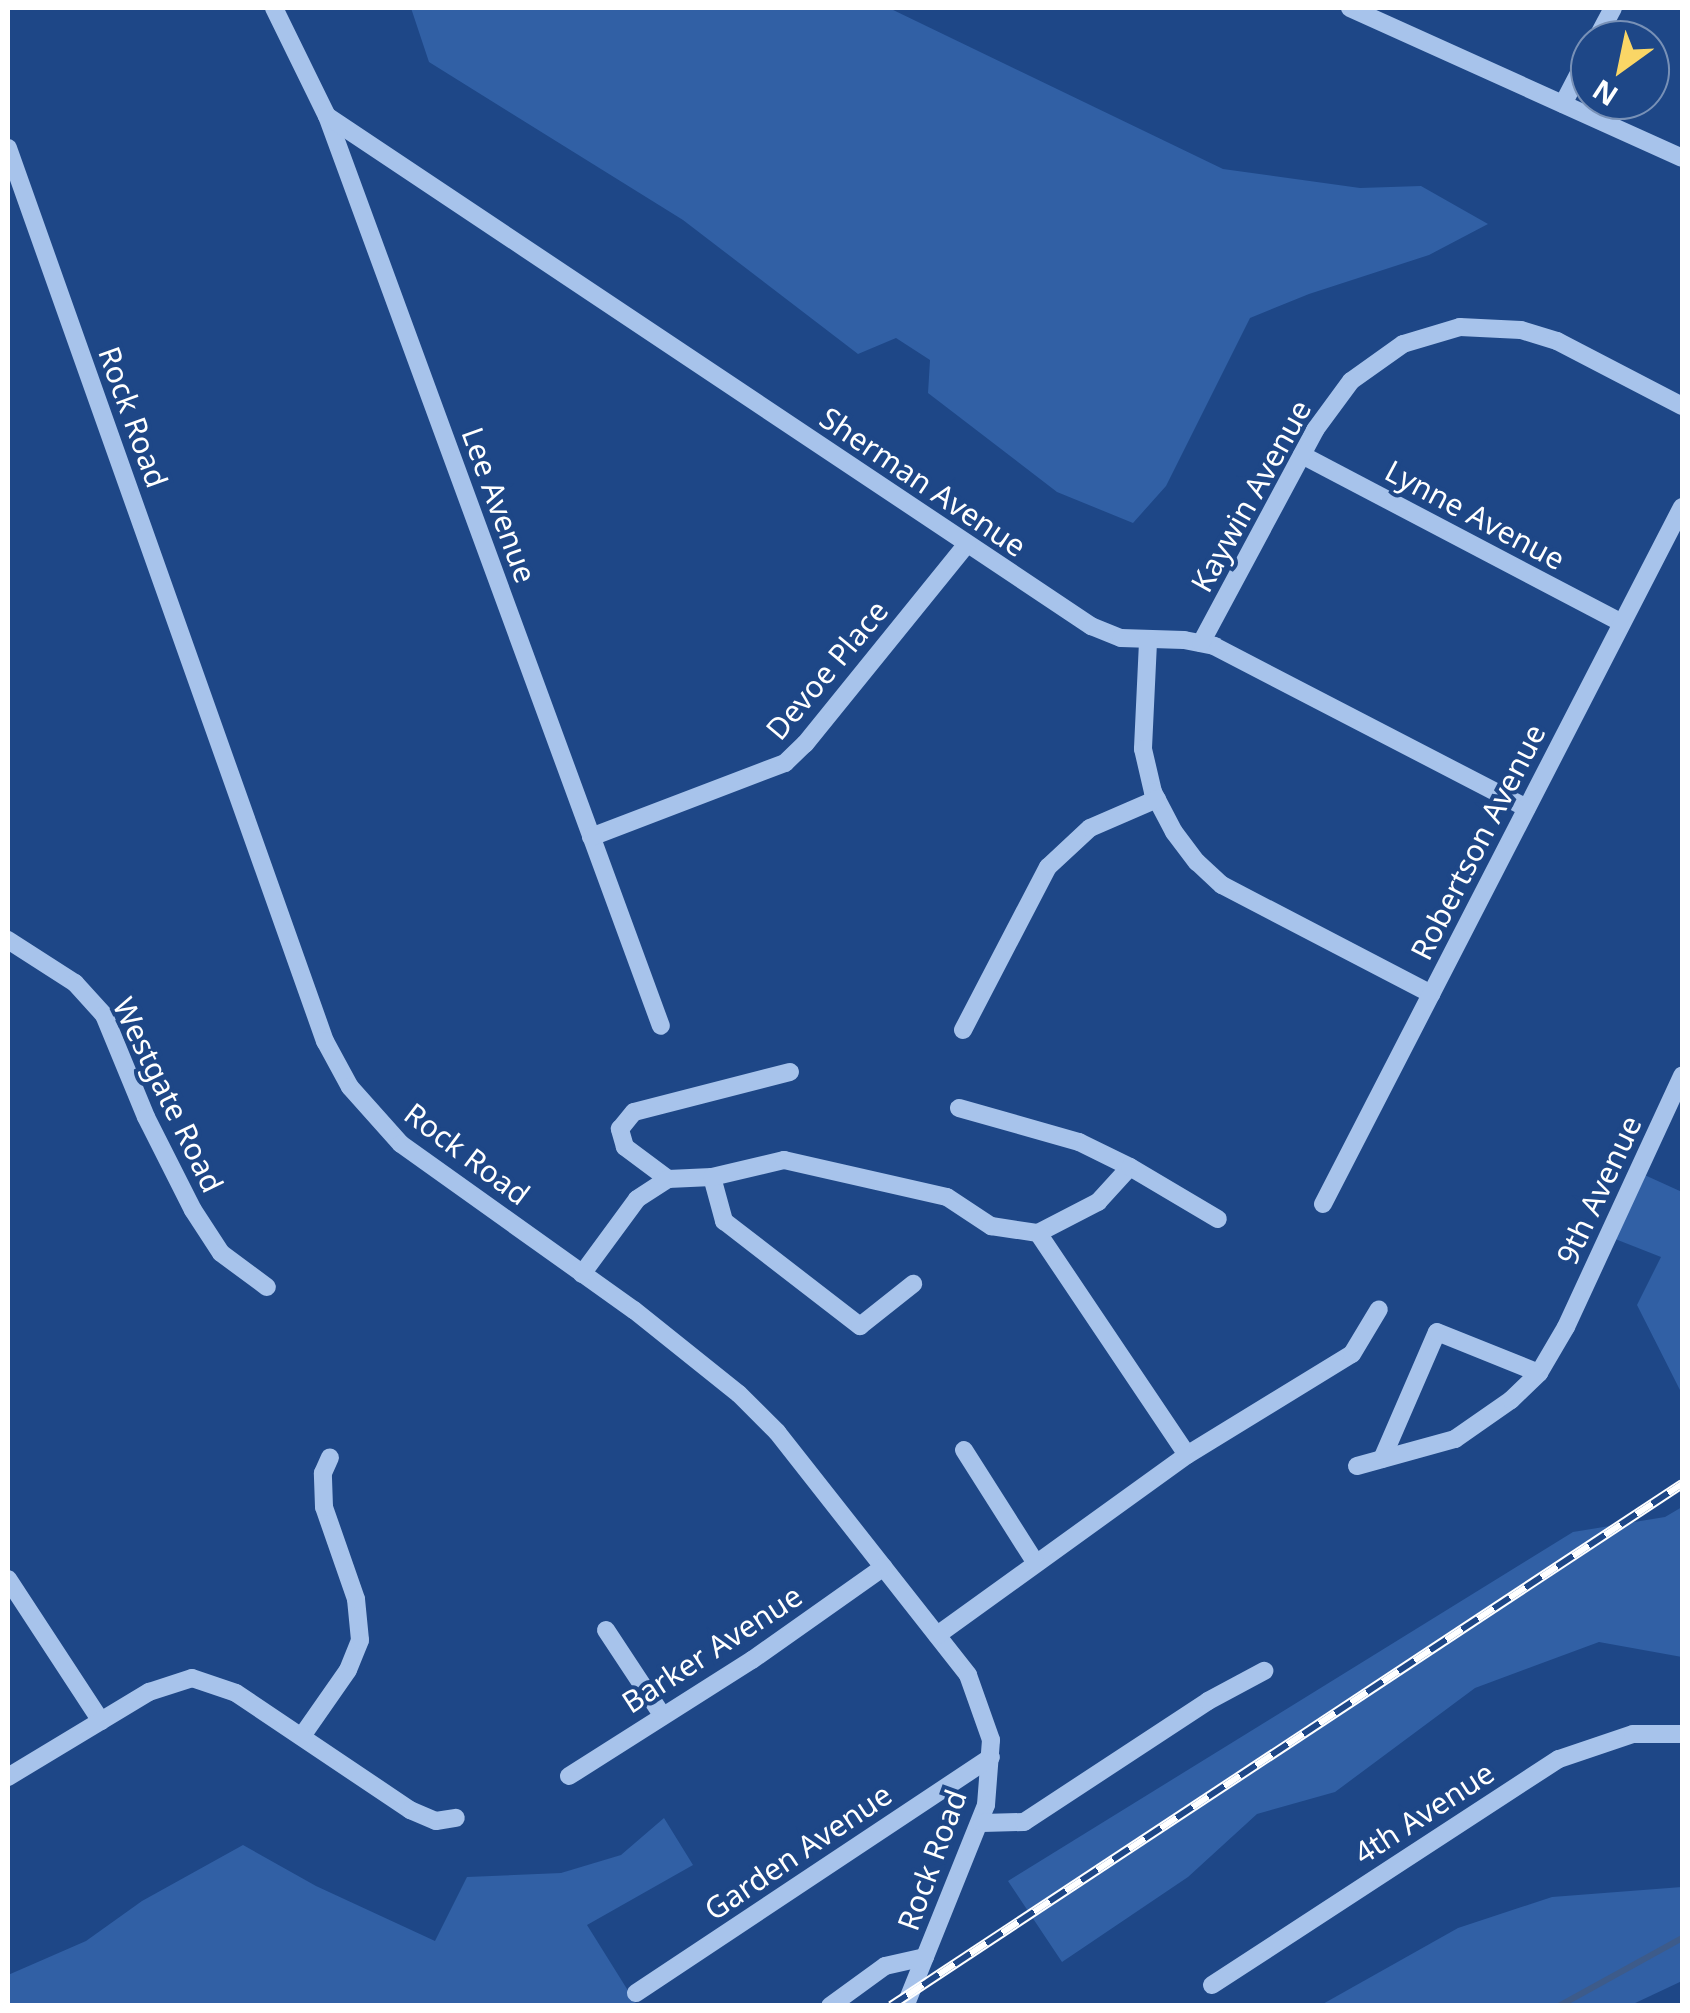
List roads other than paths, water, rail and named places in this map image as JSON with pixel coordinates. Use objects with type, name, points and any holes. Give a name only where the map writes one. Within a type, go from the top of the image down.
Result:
[{"type":"street","name":"Lee Avenue","points":[[274,8],[327,116],[661,1026]]},
{"type":"street","points":[[1350,8],[1682,158]]},
{"type":"street","points":[[1563,104],[1570,91]]},
{"type":"street","name":"Sherman Avenue","points":[[327,116],[1091,626],[1121,638],[1201,643],[1527,808]]},
{"type":"street","name":"Rock Road","points":[[8,148],[324,1042],[363,1105],[401,1144],[707,1365],[739,1394],[777,1432],[884,1567],[977,1695],[986,1719],[991,1757],[982,1824],[905,2006]]},
{"type":"street","name":"Kaywin Avenue","points":[[1201,643],[1302,455],[1340,394],[1368,366],[1422,336],[1460,327],[1501,327],[1557,341],[1682,406]]},
{"type":"street","name":"Lynne Avenue","points":[[1302,455],[1622,623]]},
{"type":"street","name":"Robertson Avenue","points":[[1323,1204],[1682,506]]},
{"type":"street","name":"Devoe Place","points":[[591,837],[785,762],[806,744],[967,544]]},
{"type":"street","points":[[1148,642],[1142,729],[1157,799],[1174,832],[1222,885],[1431,994]]},
{"type":"street","points":[[962,1030],[1048,867],[1090,828],[1157,799]]},
{"type":"street","name":"Westgate Road","points":[[8,940],[74,983],[97,1006],[114,1032],[146,1117],[193,1210],[221,1253],[268,1287]]},
{"type":"street","points":[[668,1179],[625,1147],[620,1128],[634,1112],[790,1072]]},
{"type":"street","name":"9th Avenue","points":[[1357,1466],[1455,1439],[1512,1400],[1539,1372],[1566,1327],[1682,1076]]},
{"type":"street","points":[[959,1108],[1079,1142],[1218,1218]]},
{"type":"street","points":[[582,1274],[636,1199],[668,1179],[712,1177],[784,1160],[947,1197],[991,1226],[1038,1233],[1098,1202],[1130,1167]]},
{"type":"street","points":[[712,1177],[724,1221],[860,1326],[914,1284]]},
{"type":"street","points":[[1038,1233],[1188,1455]]},
{"type":"street","points":[[937,1635],[1188,1455],[1352,1354],[1379,1309]]},
{"type":"street","points":[[1382,1459],[1436,1332],[1539,1372]]},
{"type":"street","points":[[964,1450],[1035,1562]]},
{"type":"street","points":[[302,1736],[348,1670],[360,1640],[356,1599],[324,1508],[323,1473],[330,1457]]},
{"type":"street","name":"Barker Avenue","points":[[570,1776],[752,1660],[884,1567]]},
{"type":"street","points":[[8,1580],[101,1721]]},
{"type":"street","points":[[606,1630],[662,1715]]},
{"type":"street","points":[[982,1824],[1024,1822],[1208,1701],[1264,1670]]},
{"type":"street","points":[[8,1776],[172,1681],[192,1678],[236,1693],[410,1810],[436,1821],[456,1818]]},
{"type":"street","name":"4th Avenue","points":[[1212,1984],[1559,1759],[1633,1734],[1682,1734]]},
{"type":"street","name":"Garden Avenue","points":[[636,1993],[991,1757]]},
{"type":"street","points":[[830,2006],[885,1966],[925,1957]]},
{"type":"waterway","points":[[1559,2006],[1682,1938]]},
{"type":"railway","points":[[891,2006],[1682,1484]]}]
